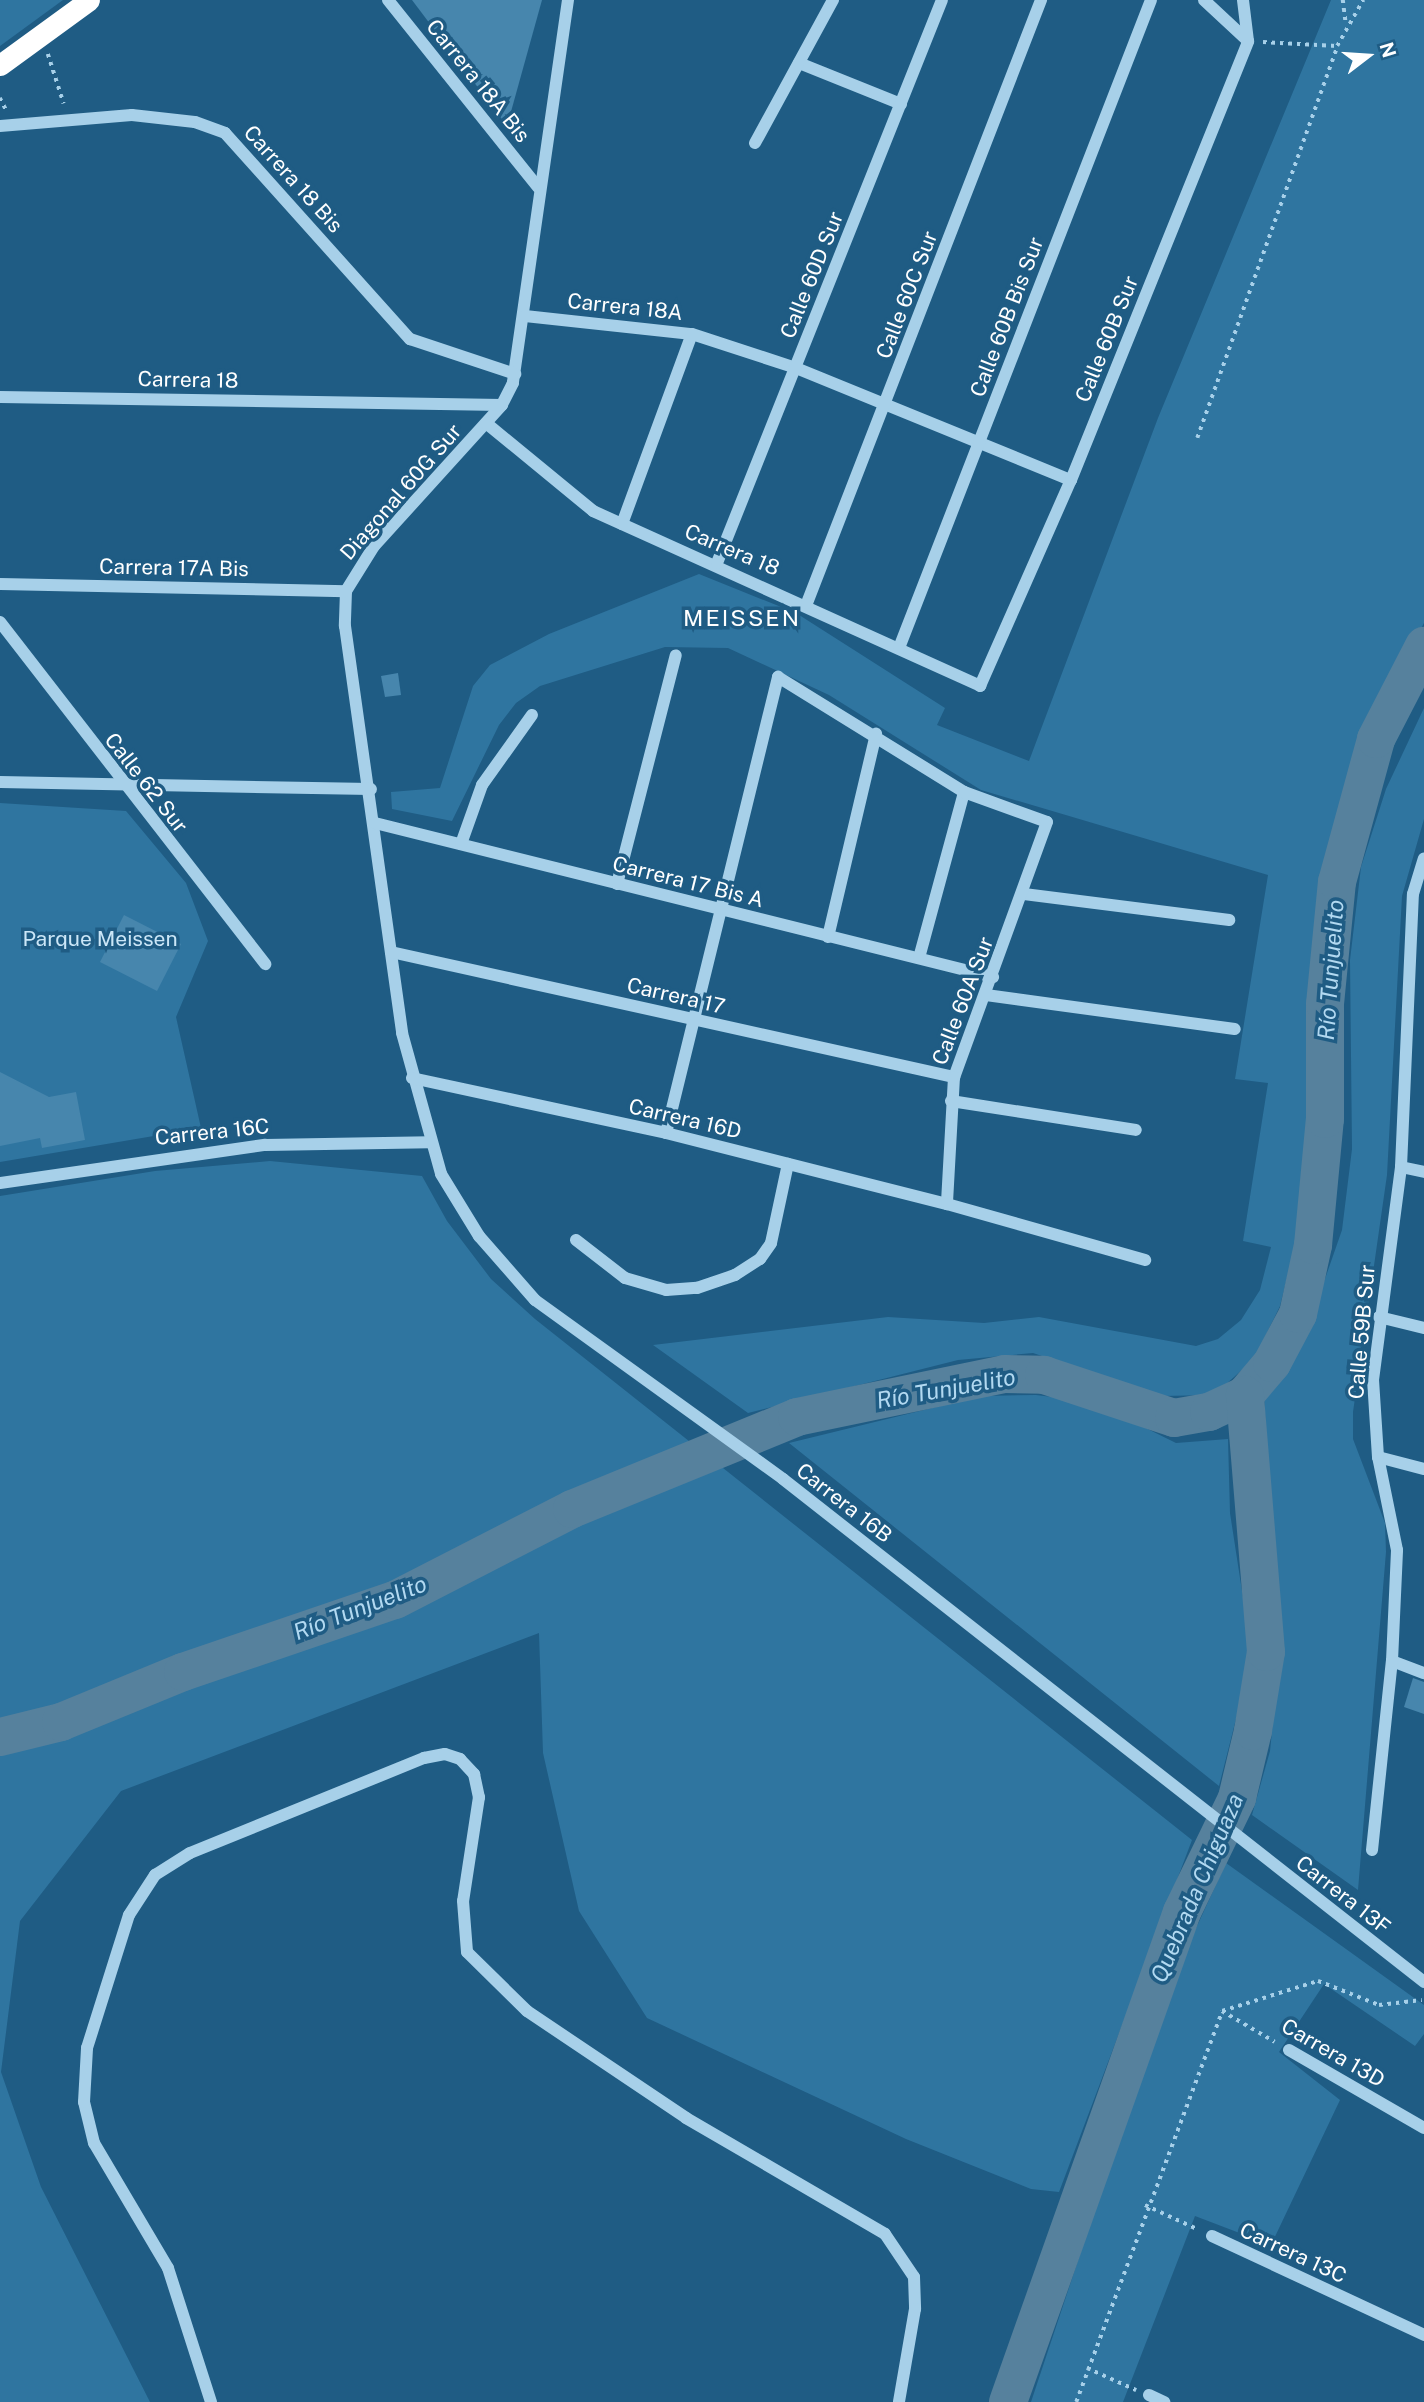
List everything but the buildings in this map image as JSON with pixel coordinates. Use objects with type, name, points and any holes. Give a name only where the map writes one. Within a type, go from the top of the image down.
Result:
[{"type":"highway","points":[[0,65],[89,0]]},
{"type":"street","name":"Carrera 18A Bis","points":[[388,0],[538,187]]},
{"type":"street","name":"Diagonal 60G Sur","points":[[429,1142],[412,1078],[391,952],[371,789],[345,626],[346,591],[374,545],[502,405],[515,374],[525,316],[538,187],[568,0]]},
{"type":"street","points":[[755,143],[833,0]]},
{"type":"street","name":"Calle 60D Sur","points":[[718,564],[942,0]]},
{"type":"street","name":"Calle 60C Sur","points":[[807,603],[1041,0]]},
{"type":"street","name":"Calle 60B Bis Sur","points":[[899,648],[1151,0]]},
{"type":"street","points":[[1204,0],[1248,41]]},
{"type":"street","name":"Calle 60B Sur","points":[[980,686],[1071,480],[1248,41],[1243,0]]},
{"type":"street","points":[[799,63],[901,104]]},
{"type":"street","name":"Carrera 18 Bis","points":[[0,126],[69,119],[163,117],[225,132],[411,339],[515,374]]},
{"type":"street","name":"Carrera 18A","points":[[525,316],[692,334],[796,368],[1071,480]]},
{"type":"street","points":[[622,524],[692,334]]},
{"type":"street","name":"Carrera 18","points":[[0,397],[502,405]]},
{"type":"street","name":"Carrera 18","points":[[486,423],[583,505],[807,603],[980,686]]},
{"type":"street","name":"Carrera 17A Bis","points":[[0,584],[346,591]]},
{"type":"street","name":"Calle 62 Sur","points":[[0,622],[122,786],[265,964]]},
{"type":"street","points":[[617,884],[676,655]]},
{"type":"street","points":[[666,1133],[778,677],[876,734],[964,792],[919,958]]},
{"type":"street","points":[[461,845],[482,785],[532,715]]},
{"type":"street","points":[[828,937],[876,734]]},
{"type":"street","points":[[0,782],[371,789]]},
{"type":"street","name":"Calle 60A Sur","points":[[947,1204],[954,1077],[1024,894],[1047,821],[964,792]]},
{"type":"street","name":"Carrera 17 Bis A","points":[[375,823],[993,977]]},
{"type":"street","name":"Calle 59B Sur","points":[[1372,1850],[1392,1661],[1397,1550],[1378,1457],[1373,1380],[1379,1317],[1401,1167],[1419,896],[1424,859]]},
{"type":"street","points":[[1024,894],[1229,920]]},
{"type":"street","name":"Carrera 17","points":[[391,952],[954,1077]]},
{"type":"street","points":[[986,995],[1235,1029]]},
{"type":"street","name":"Carrera 16D","points":[[412,1078],[666,1133],[947,1204]]},
{"type":"street","points":[[951,1101],[1136,1130]]},
{"type":"street","name":"Carrera 16C","points":[[0,1183],[265,1144],[429,1142]]},
{"type":"street","name":"Carrera 16B","points":[[429,1142],[461,1210],[535,1300],[783,1479],[1272,1864]]},
{"type":"street","points":[[576,1240],[625,1278],[666,1290],[697,1288],[735,1275],[760,1259],[771,1243],[788,1164]]},
{"type":"street","points":[[1401,1167],[1424,1172]]},
{"type":"street","points":[[947,1204],[1145,1260]]},
{"type":"street","points":[[1379,1317],[1424,1328]]},
{"type":"street","points":[[1378,1457],[1424,1469]]},
{"type":"street","points":[[1392,1661],[1424,1673]]},
{"type":"street","points":[[211,2402],[168,2268],[94,2143],[83,2102],[87,2048],[129,1915],[155,1875],[190,1853],[424,1758],[445,1755],[460,1759],[474,1774],[479,1797],[463,1901],[467,1952],[538,2019],[686,2118],[886,2234],[914,2277],[915,2309],[899,2402]]},
{"type":"street","name":"Carrera 13F","points":[[1272,1864],[1424,1982]]},
{"type":"street","name":"Carrera 13D","points":[[1289,2050],[1424,2128]]},
{"type":"street","name":"Carrera 13C","points":[[1212,2236],[1424,2335]]},
{"type":"street","points":[[1149,2395],[1164,2402]]},
{"type":"path","points":[[1343,0],[1346,25]]},
{"type":"path","points":[[1197,438],[1337,46],[1346,25],[1363,0]]},
{"type":"path","points":[[1248,41],[1337,46]]},
{"type":"path","points":[[48,51],[69,119]]},
{"type":"path","points":[[1076,2402],[1145,2205],[1222,2011],[1318,1981],[1379,2005],[1424,2000]]},
{"type":"path","name":"Carrera 13D","points":[[1222,2011],[1289,2050]]},
{"type":"path","name":"Carrera 13C","points":[[1145,2205],[1212,2236]]},
{"type":"path","points":[[1087,2368],[1149,2395]]},
{"type":"green space","points":[[0,0],[63,0],[0,46]]},
{"type":"green space","points":[[1331,0],[1424,0],[1424,623],[1358,748],[1329,853],[1310,1015],[1309,1115],[1297,1237],[1280,1306],[1254,1359],[1214,1395],[1162,1396],[1033,1353],[958,1360],[748,1413],[653,1345],[888,1317],[984,1323],[1039,1317],[1196,1346],[1218,1339],[1241,1320],[1260,1290],[1271,1247],[1243,1241],[1268,1083],[1235,1079],[1268,875],[981,790],[829,695],[728,648],[665,647],[540,686],[516,703],[499,725],[452,821],[392,809],[391,792],[440,788],[473,686],[490,665],[549,634],[699,574],[796,613],[945,708],[937,725],[1029,761],[1158,418]]},
{"type":"green space","points":[[1424,708],[1424,819],[1402,896],[1387,1175],[1353,1412],[1353,1439],[1385,1523],[1386,1552],[1358,1890],[1252,1815],[1270,1751],[1279,1661],[1264,1395],[1303,1342],[1342,1230],[1352,1149],[1350,960],[1361,867],[1386,789]]},
{"type":"green space","name":"Parque Meissen","points":[[0,803],[126,811],[186,883],[208,941],[176,1017],[201,1128],[0,1162]]},
{"type":"green space","points":[[270,1161],[422,1176],[447,1221],[491,1279],[535,1319],[1192,1840],[1059,2192],[1031,2189],[906,2139],[647,2018],[579,1911],[543,1753],[539,1633],[121,1791],[20,1921],[1,2072],[41,2187],[150,2402],[0,2402],[0,1196],[155,1171]]},
{"type":"green space","points":[[1036,1395],[1093,1402],[1176,1443],[1228,1439],[1230,1513],[1252,1656],[1219,1786],[789,1443],[981,1396]]},
{"type":"green space","points":[[1226,1863],[1424,2005],[1424,2034],[1415,2046],[1324,1984],[1279,2052],[1340,2100],[1271,2245],[1195,2216],[1123,2402],[1031,2402],[1169,1987]]},
{"type":"waterway","name":"Río Tunjuelito","points":[[0,1737],[61,1722],[183,1672],[395,1600],[572,1509],[797,1417],[1005,1374],[1044,1375],[1174,1418],[1209,1412],[1245,1395],[1272,1363],[1298,1314],[1313,1245],[1325,1119],[1325,1004],[1337,882],[1376,739],[1424,646]]},
{"type":"waterway","name":"Quebrada Chiguaza","points":[[1008,2402],[1182,1912],[1237,1798],[1253,1731],[1266,1652],[1245,1395]]},
{"type":"district","name":"MEISSEN","points":[[742,618]]}]
